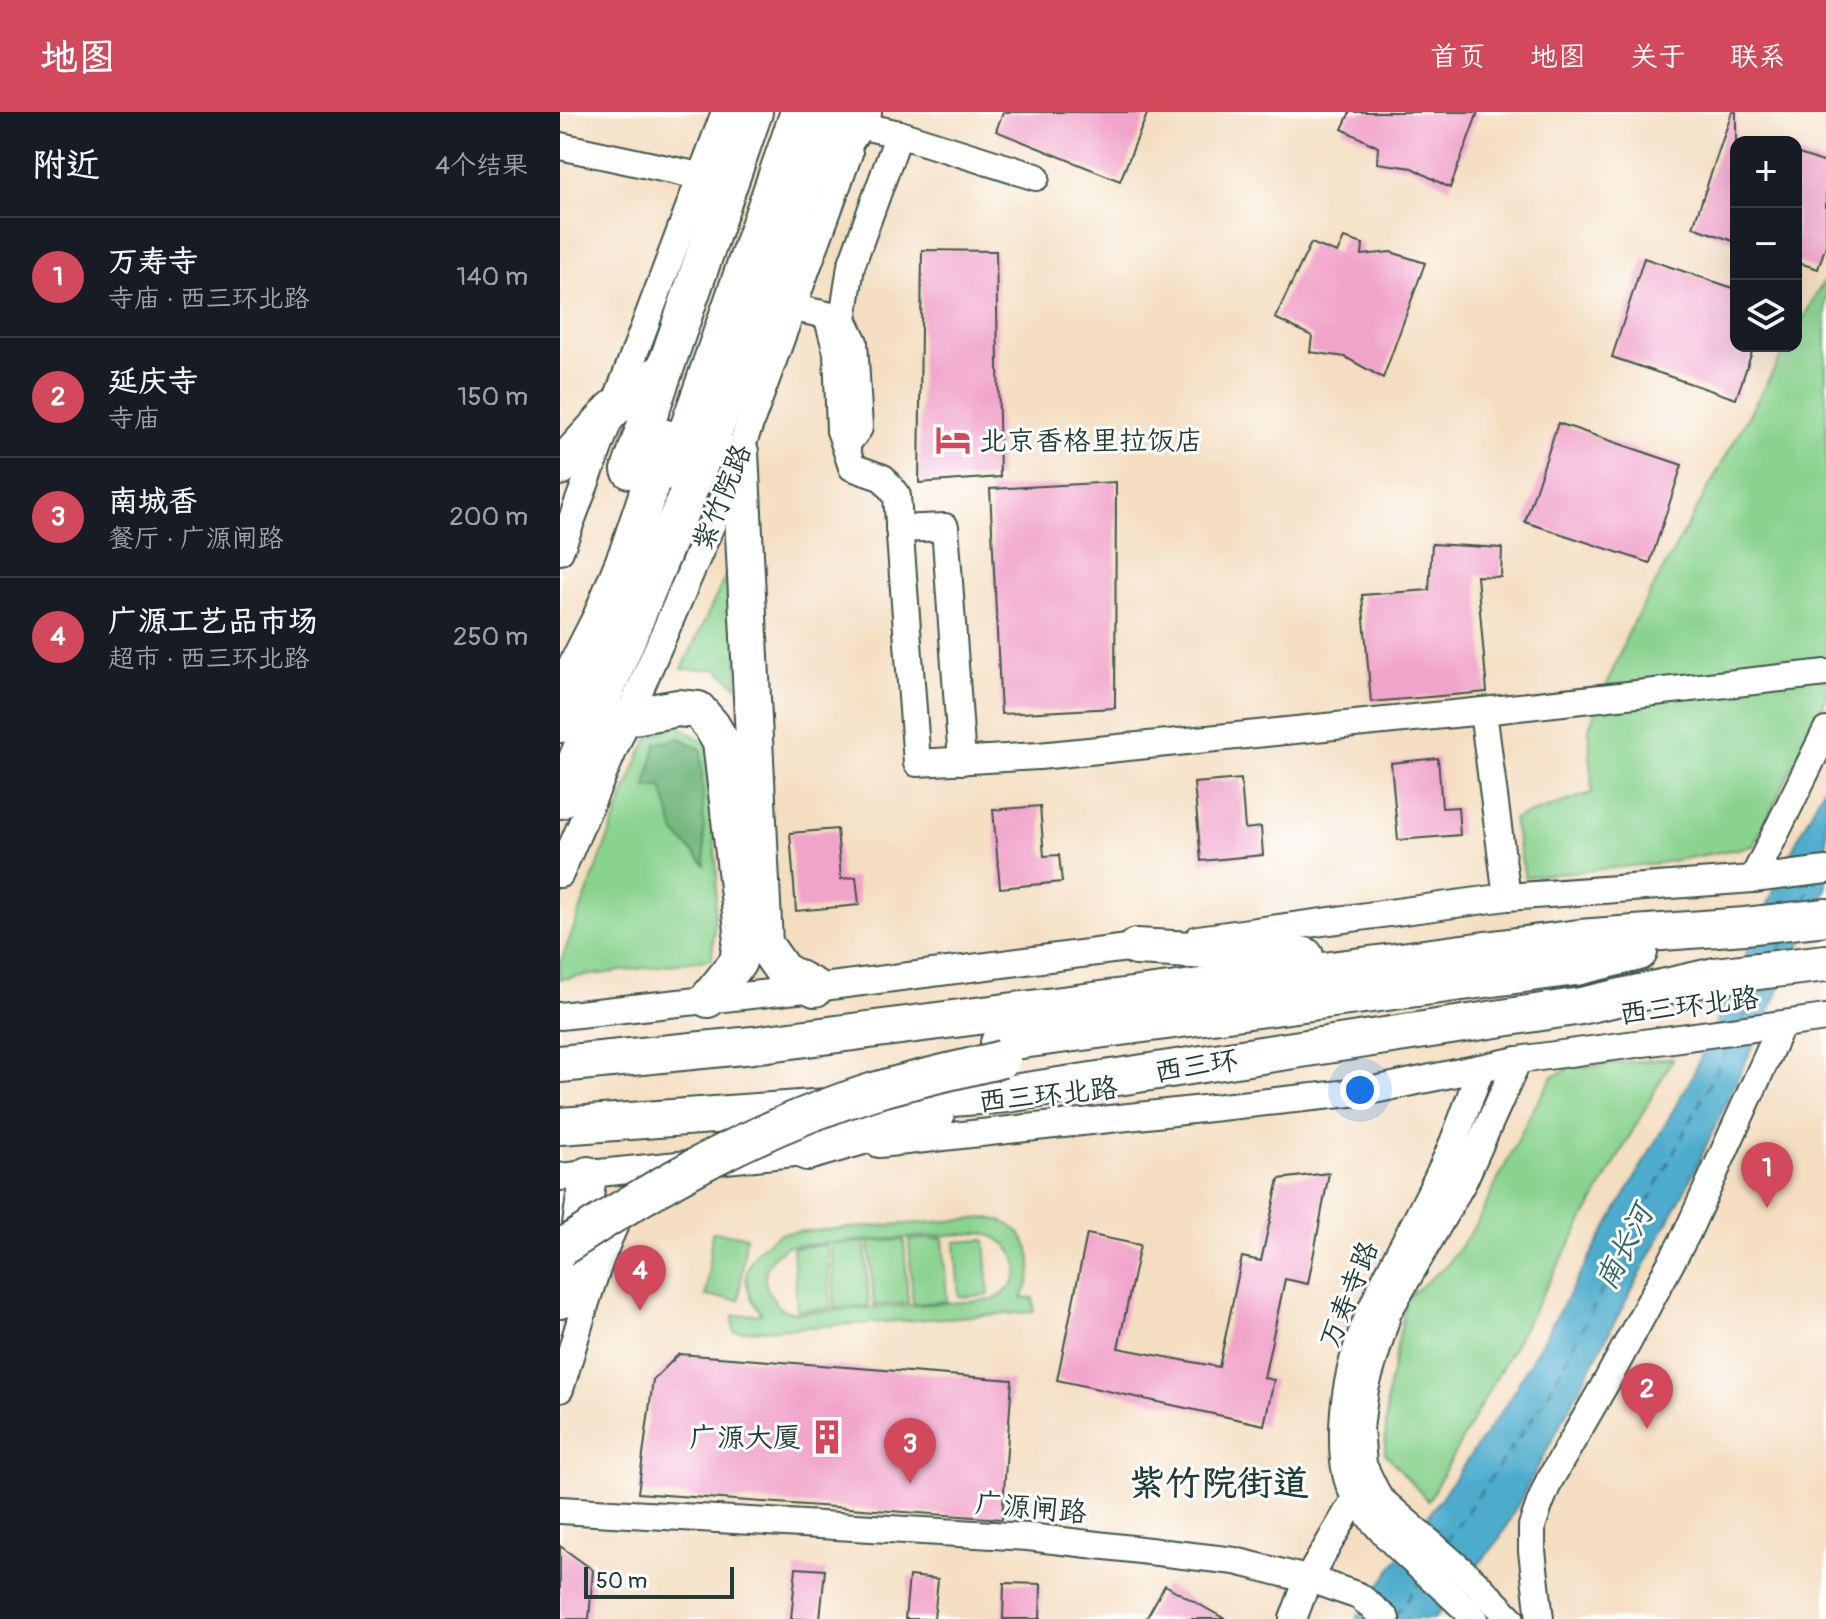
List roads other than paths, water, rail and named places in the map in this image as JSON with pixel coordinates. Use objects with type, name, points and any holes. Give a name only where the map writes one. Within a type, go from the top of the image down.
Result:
[{"type":"highway","points":[[560,673],[665,369],[715,179],[754,112]]},
{"type":"highway","points":[[560,694],[601,618],[629,549],[781,112]]},
{"type":"highway","points":[[570,738],[581,693],[616,625],[645,550],[799,112]]},
{"type":"highway","name":"紫竹院路","points":[[560,800],[570,738],[732,387],[787,233],[854,115]]},
{"type":"highway","points":[[560,467],[613,409],[665,369]]},
{"type":"highway","points":[[740,452],[764,944],[783,971],[815,988]]},
{"type":"highway","points":[[570,738],[628,717],[678,708],[698,710],[721,742],[743,930],[738,962],[708,999]]},
{"type":"highway","points":[[560,1064],[753,1045],[1579,938],[1826,917]]},
{"type":"highway","points":[[560,1249],[644,1193],[709,1159],[808,1114],[872,1092],[1003,1066],[1576,967],[1745,926]]},
{"type":"highway","points":[[1136,947],[1391,961]]},
{"type":"highway","points":[[560,1126],[1562,989],[1821,965]]},
{"type":"highway","points":[[560,1228],[670,1160],[785,1106],[858,1079],[928,1059],[1003,1066]]},
{"type":"highway","points":[[807,1152],[1003,1066]]},
{"type":"highway","points":[[560,1300],[578,1246],[574,1176]]},
{"type":"street","points":[[560,551],[613,409],[715,179],[725,112]]},
{"type":"street","points":[[854,115],[899,134],[1036,177]]},
{"type":"street","name":"紫竹院路","points":[[560,874],[722,500],[794,308],[854,115]]},
{"type":"street","points":[[835,317],[899,134]]},
{"type":"street","points":[[560,146],[715,179]]},
{"type":"street","points":[[794,308],[835,317],[854,342],[859,428],[849,441],[840,430],[852,467],[883,478],[897,496],[917,763],[1039,756],[1826,673]]},
{"type":"street","points":[[899,529],[945,527],[962,761]]},
{"type":"street","points":[[1483,711],[1507,897]]},
{"type":"street","points":[[1753,879],[1826,731]]},
{"type":"street","points":[[560,1016],[815,988],[1507,897],[1753,879],[1826,870]]},
{"type":"street","name":"西三环北路","points":[[574,1176],[1369,1091],[1518,1060],[1826,1018]]},
{"type":"street","points":[[1540,1619],[1532,1551],[1532,1526],[1540,1503],[1549,1481],[1687,1233],[1781,1026]]},
{"type":"street","name":"万寿寺路","points":[[1402,1533],[1379,1498],[1363,1465],[1360,1428],[1365,1389],[1388,1312],[1463,1182],[1518,1060]]},
{"type":"street","name":"万寿寺路","points":[[1402,1533],[1368,1516],[1351,1490],[1343,1454],[1343,1427],[1353,1360],[1376,1294],[1442,1169],[1481,1068]]},
{"type":"street","points":[[560,1389],[611,1231],[649,1169]]},
{"type":"street","points":[[1293,1619],[1308,1579],[1356,1497]]},
{"type":"street","name":"广源闸路","points":[[560,1510],[1028,1537],[1235,1561],[1308,1579],[1359,1596],[1386,1619]]},
{"type":"street","points":[[1402,1533],[1470,1601],[1511,1619]]},
{"type":"water","name":"南长河","points":[[1826,783],[1826,890],[1689,1182],[1499,1540],[1434,1619],[1356,1619],[1507,1403],[1691,1079],[1790,854]]},
{"type":"place","name":"北京香格里拉饭店","points":[[953,440]]},
{"type":"place","name":"万寿寺","points":[[1767,1208]]},
{"type":"place","name":"广源工艺品市场","points":[[640,1311]]},
{"type":"place","name":"延庆寺","points":[[1647,1429]]},
{"type":"place","name":"广源大厦","points":[[827,1437]]},
{"type":"place","name":"南城香","points":[[910,1484]]},
{"type":"district","name":"紫竹院街道","points":[[1219,1482]]}]
